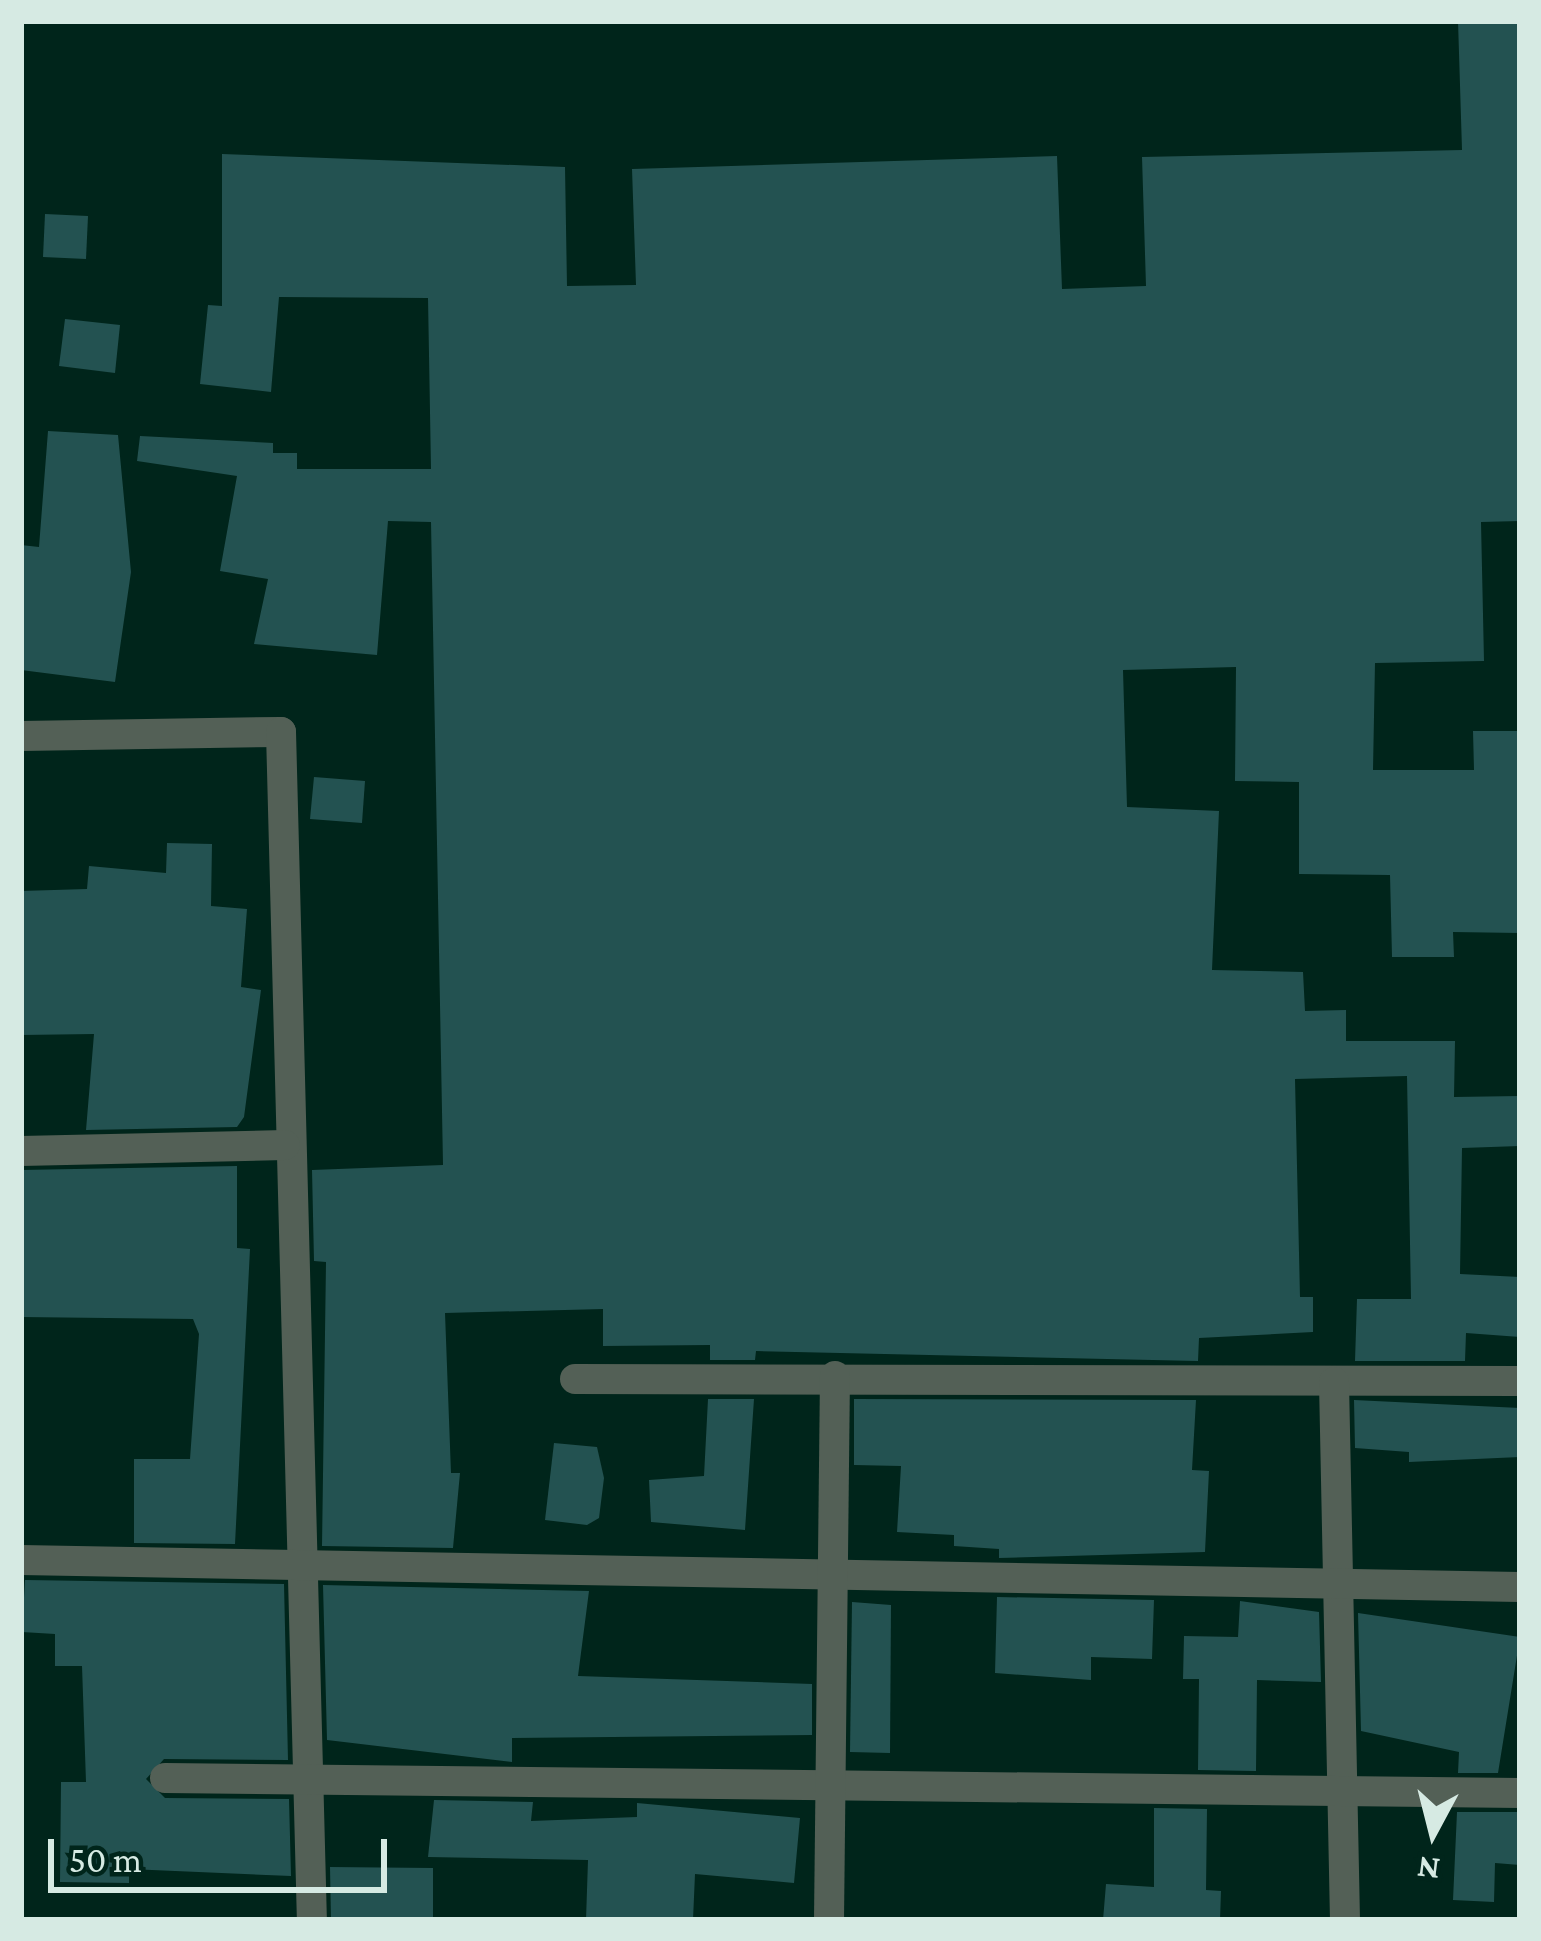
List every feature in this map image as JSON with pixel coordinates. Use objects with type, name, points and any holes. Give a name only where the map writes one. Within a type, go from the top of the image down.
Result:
[{"type":"street","points":[[21,736],[281,732],[285,1145],[304,1563],[312,1920]]},
{"type":"street","points":[[21,1151],[285,1145]]},
{"type":"street","points":[[829,1920],[838,1576],[835,1376]]},
{"type":"street","points":[[575,1378],[1520,1381]]},
{"type":"street","points":[[1334,1382],[1345,1920]]},
{"type":"street","points":[[21,1560],[1520,1587]]},
{"type":"street","points":[[165,1778],[1520,1793]]},
{"type":"building","points":[[1458,21],[1520,21],[1520,521],[1481,522],[1484,661],[1375,663],[1373,770],[1474,770],[1473,731],[1520,731],[1520,933],[1453,932],[1454,957],[1392,957],[1390,875],[1299,874],[1299,782],[1235,781],[1236,667],[1123,670],[1127,807],[1219,811],[1212,970],[1303,972],[1305,1011],[1346,1010],[1346,1041],[1455,1041],[1454,1097],[1520,1096],[1520,1146],[1462,1148],[1460,1274],[1520,1277],[1520,1337],[1466,1333],[1465,1361],[1355,1361],[1357,1299],[1411,1299],[1407,1076],[1295,1079],[1300,1297],[1313,1297],[1313,1332],[1199,1338],[1198,1361],[756,1351],[755,1360],[710,1360],[710,1345],[603,1346],[603,1309],[445,1313],[451,1473],[460,1473],[453,1548],[322,1546],[326,1262],[314,1261],[312,1170],[443,1165],[431,522],[388,521],[377,655],[254,644],[268,579],[220,571],[237,476],[137,461],[140,436],[273,443],[273,453],[297,453],[297,469],[431,469],[428,298],[279,297],[271,392],[200,384],[208,305],[222,306],[222,154],[565,167],[567,286],[636,285],[632,169],[1057,156],[1062,289],[1146,286],[1142,157],[1462,150]]},
{"type":"building","points":[[45,214],[88,216],[86,259],[43,257]]},
{"type":"building","points":[[65,319],[120,325],[115,373],[59,366]]},
{"type":"building","points":[[48,431],[118,435],[131,572],[115,682],[21,670],[21,545],[39,547]]},
{"type":"building","points":[[314,777],[365,781],[362,823],[310,819]]},
{"type":"building","points":[[167,843],[212,844],[211,906],[247,909],[241,987],[261,990],[244,1117],[237,1127],[86,1130],[94,1034],[21,1035],[21,891],[87,889],[89,866],[166,873]]},
{"type":"building","points":[[237,1166],[237,1248],[250,1249],[235,1544],[134,1543],[134,1459],[190,1459],[199,1334],[193,1319],[21,1317],[21,1170]]},
{"type":"building","points":[[708,1399],[754,1399],[745,1530],[651,1522],[649,1480],[704,1476]]},
{"type":"building","points":[[854,1399],[1196,1400],[1192,1470],[1209,1471],[1205,1552],[999,1558],[999,1549],[954,1546],[954,1535],[897,1532],[901,1466],[854,1465]]},
{"type":"building","points":[[1354,1400],[1520,1408],[1520,1457],[1409,1462],[1409,1452],[1355,1448]]},
{"type":"building","points":[[554,1443],[597,1447],[604,1478],[599,1518],[587,1525],[545,1520]]},
{"type":"building","points":[[25,1580],[284,1584],[288,1760],[164,1759],[146,1779],[165,1798],[289,1799],[291,1876],[129,1869],[129,1883],[60,1882],[61,1782],[86,1782],[82,1666],[55,1666],[55,1634],[22,1632]]},
{"type":"building","points":[[323,1585],[589,1591],[578,1676],[812,1684],[812,1735],[512,1738],[512,1762],[327,1740]]},
{"type":"building","points":[[997,1597],[1154,1600],[1152,1659],[1091,1657],[1091,1680],[995,1673]]},
{"type":"building","points":[[1240,1601],[1319,1612],[1321,1682],[1257,1680],[1256,1771],[1198,1770],[1199,1679],[1183,1679],[1184,1636],[1238,1637]]},
{"type":"building","points":[[852,1602],[891,1605],[890,1753],[850,1752]]},
{"type":"building","points":[[1358,1613],[1520,1637],[1498,1773],[1458,1773],[1459,1752],[1361,1731]]},
{"type":"building","points":[[434,1800],[533,1802],[531,1821],[637,1817],[637,1803],[800,1818],[794,1883],[695,1874],[693,1920],[586,1920],[588,1860],[428,1857]]},
{"type":"building","points":[[1154,1808],[1207,1809],[1206,1890],[1221,1891],[1220,1920],[1103,1920],[1106,1884],[1154,1887]]},
{"type":"building","points":[[1457,1812],[1520,1812],[1520,1865],[1495,1863],[1494,1902],[1453,1900]]},
{"type":"building","points":[[330,1867],[433,1868],[433,1920],[331,1920]]}]
